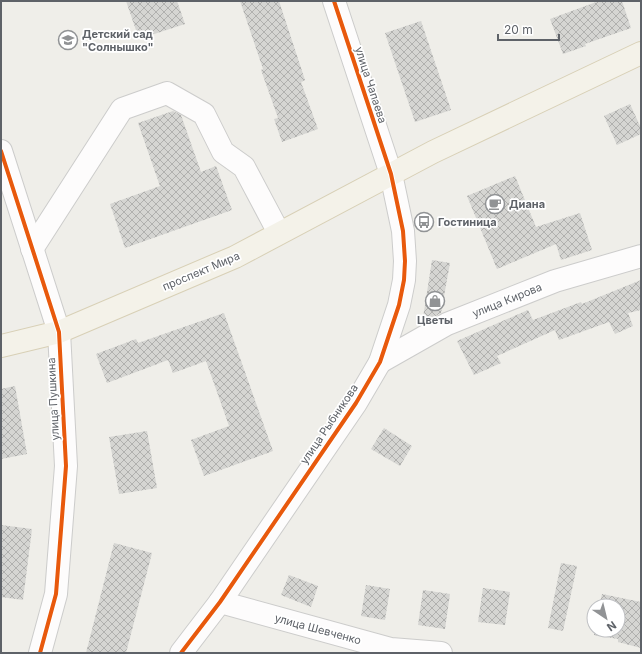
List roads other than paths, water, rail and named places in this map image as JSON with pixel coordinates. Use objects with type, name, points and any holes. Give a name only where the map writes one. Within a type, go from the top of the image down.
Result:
[{"type":"main road","name":"проспект Мира","points":[[1,346],[59,332],[235,257],[391,174],[641,53]]},
{"type":"street","name":"улица Чапаева","points":[[334,1],[391,174]]},
{"type":"street","points":[[32,249],[122,109],[167,93],[204,114],[223,152],[244,167],[280,234]]},
{"type":"street","name":"улица Пушкина","points":[[1,151],[59,332],[66,466],[56,594],[40,653]]},
{"type":"street","name":"улица Рыбникова","points":[[181,653],[220,602],[356,403],[380,362],[399,305],[404,280],[405,261],[403,231],[391,174]]},
{"type":"street","name":"улица Кирова","points":[[380,362],[447,324],[555,281],[641,256]]},
{"type":"street","name":"улица Шевченко","points":[[220,602],[391,649],[441,653]]},
{"type":"place","name":"Детский сад \"Солнышко\"","points":[[68,40]]},
{"type":"place","name":"Диана","points":[[495,204]]},
{"type":"place","name":"Гостиница","points":[[424,222]]},
{"type":"place","name":"Цветы","points":[[435,301]]}]
